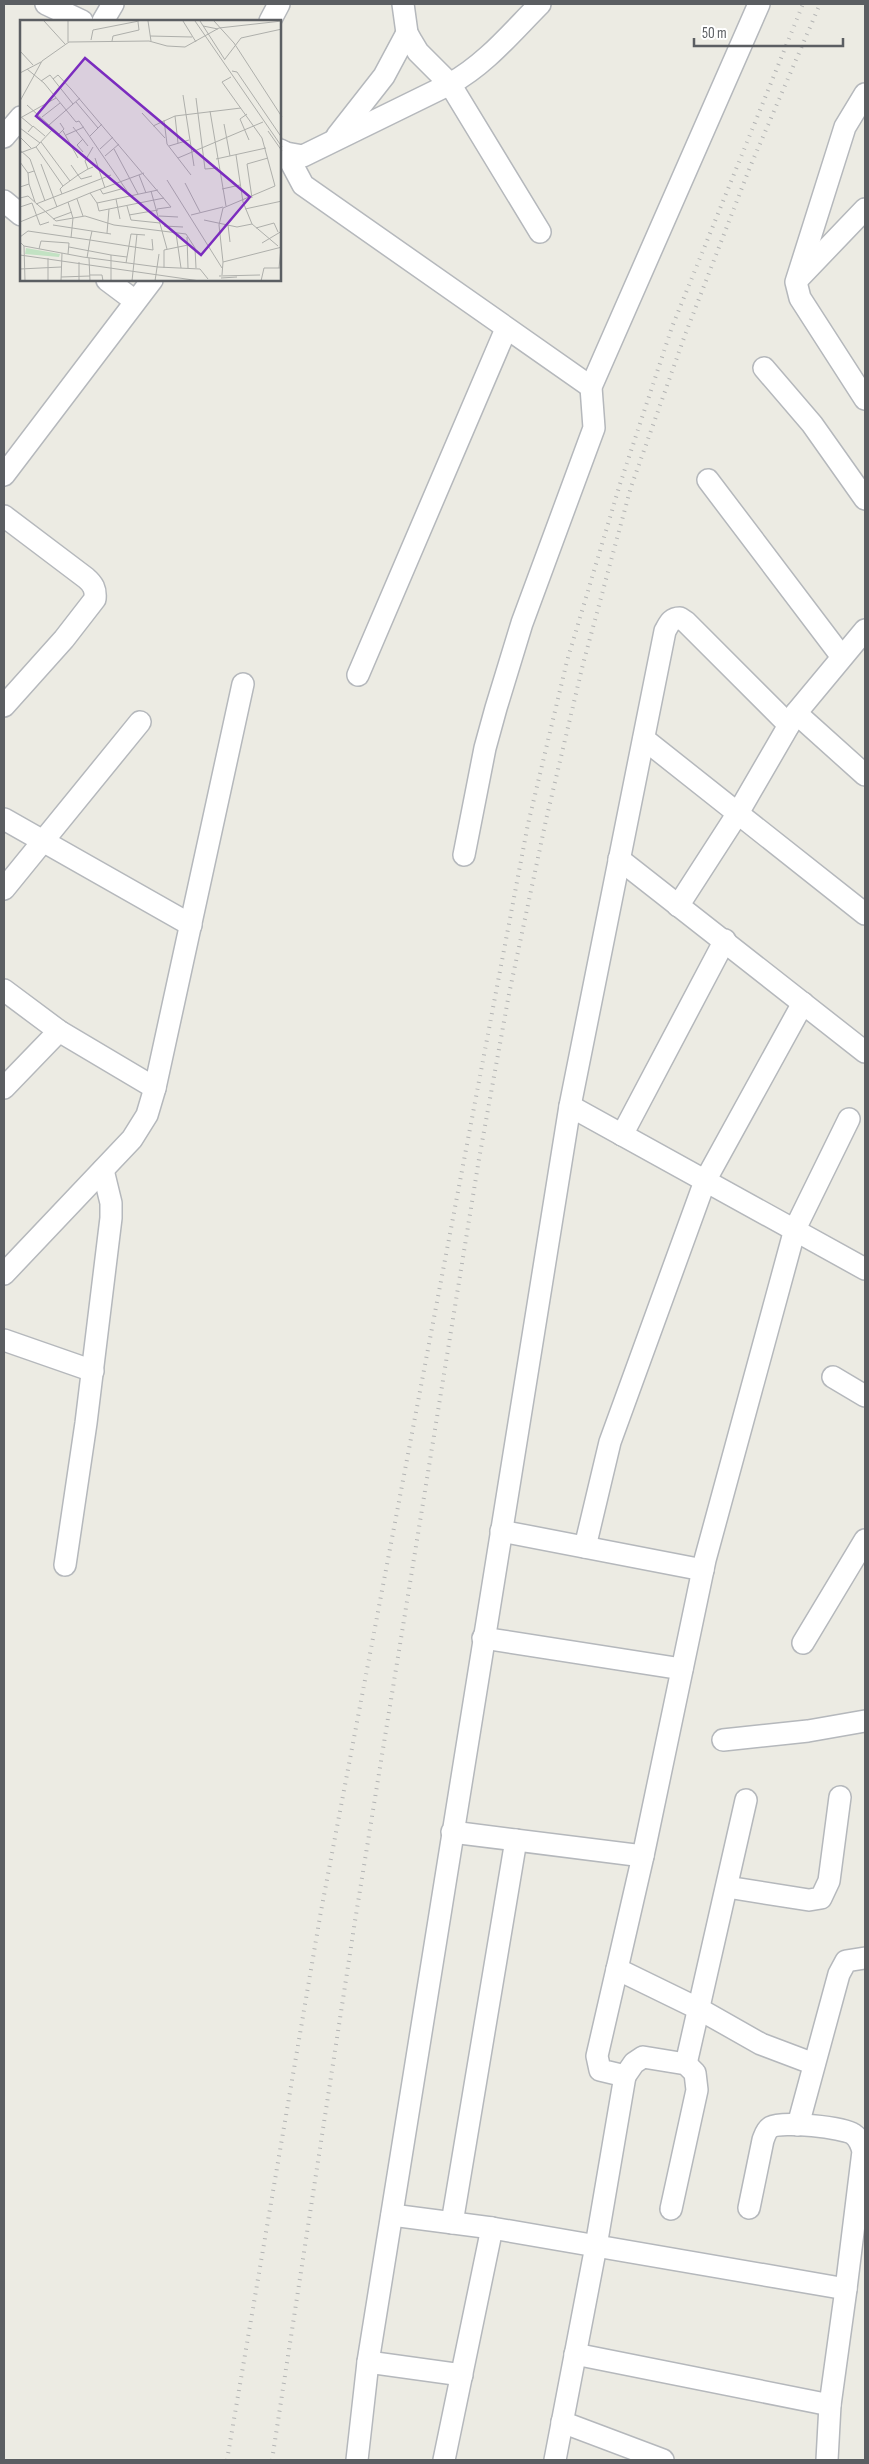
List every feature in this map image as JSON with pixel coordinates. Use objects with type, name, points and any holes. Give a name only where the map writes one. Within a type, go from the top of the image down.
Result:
[{"type":"street","points":[[46,4],[80,20]]},
{"type":"street","points":[[104,20],[113,4]]},
{"type":"street","points":[[271,20],[279,4]]},
{"type":"street","points":[[403,4],[407,33],[418,52],[450,84],[540,232]]},
{"type":"street","points":[[283,151],[303,156],[470,73],[540,4]]},
{"type":"street","points":[[464,854],[485,748],[496,708],[522,623],[594,428],[591,387],[760,4]]},
{"type":"street","points":[[332,142],[384,76],[407,33]]},
{"type":"street","points":[[863,390],[800,298],[796,282],[845,127],[865,94]]},
{"type":"street","points":[[4,137],[20,119]]},
{"type":"street","points":[[283,151],[303,185],[591,387]]},
{"type":"street","points":[[4,201],[20,214]]},
{"type":"street","points":[[796,282],[865,209]]},
{"type":"street","points":[[108,281],[135,302]]},
{"type":"street","points":[[4,475],[151,281]]},
{"type":"street","points":[[358,675],[506,329]]},
{"type":"street","points":[[764,368],[812,424],[865,499]]},
{"type":"street","points":[[708,480],[842,657]]},
{"type":"street","points":[[4,516],[86,578],[93,584],[96,592],[95,599],[64,639],[4,706]]},
{"type":"street","points":[[358,2460],[368,2362],[570,1106],[664,631],[674,618],[680,618],[686,622],[792,719],[865,775]]},
{"type":"street","points":[[678,906],[738,813],[792,719],[865,630]]},
{"type":"street","points":[[4,1274],[103,1170],[142,1125],[155,1088],[243,684]]},
{"type":"street","points":[[4,890],[140,722]]},
{"type":"street","points":[[644,739],[865,914]]},
{"type":"street","points":[[4,819],[190,925]]},
{"type":"street","points":[[619,859],[678,906],[725,940],[865,1052]]},
{"type":"street","points":[[622,1135],[725,940]]},
{"type":"street","points":[[4,990],[60,1031],[155,1088]]},
{"type":"street","points":[[585,1547],[610,1442],[705,1181],[803,1003]]},
{"type":"street","points":[[4,1088],[60,1031]]},
{"type":"street","points":[[570,1106],[796,1229],[865,1269]]},
{"type":"street","points":[[625,2076],[603,2072],[600,2070],[597,2059],[643,1856],[703,1570],[796,1229],[849,1119]]},
{"type":"street","points":[[65,1565],[93,1371],[111,1218],[111,1203],[103,1170]]},
{"type":"street","points":[[4,1340],[93,1371]]},
{"type":"street","points":[[833,1378],[865,1396]]},
{"type":"street","points":[[501,1531],[703,1570]]},
{"type":"street","points":[[803,1643],[865,1540]]},
{"type":"street","points":[[483,1638],[682,1669]]},
{"type":"street","points":[[723,1740],[808,1731],[865,1721]]},
{"type":"street","points":[[727,1887],[809,1900],[821,1898],[829,1881],[840,1797]]},
{"type":"street","points":[[686,2064],[746,1800]]},
{"type":"street","points":[[452,1832],[643,1856]]},
{"type":"street","points":[[452,2224],[516,1840]]},
{"type":"street","points":[[798,2125],[838,1974],[846,1961],[865,1958]]},
{"type":"street","points":[[617,1969],[699,2009],[761,2044],[814,2064]]},
{"type":"street","points":[[555,2460],[596,2246],[625,2076],[634,2063],[644,2057],[686,2064],[695,2074],[697,2090],[671,2209]]},
{"type":"street","points":[[750,2208],[767,2130],[779,2125],[798,2125],[844,2130],[859,2139],[863,2150],[860,2232],[846,2289],[830,2405],[827,2460]]},
{"type":"street","points":[[392,2215],[492,2228],[846,2289]]},
{"type":"street","points":[[444,2460],[492,2228]]},
{"type":"street","points":[[575,2354],[830,2405]]},
{"type":"street","points":[[368,2362],[462,2375]]},
{"type":"street","points":[[562,2422],[663,2460]]},
{"type":"railway","points":[[227,2460],[321,1911],[528,824],[567,661],[620,484],[672,327],[803,4]]},
{"type":"railway","points":[[272,2460],[355,1921],[479,1159],[509,994],[546,820],[583,664],[631,487],[685,335],[750,167],[820,4]]}]
